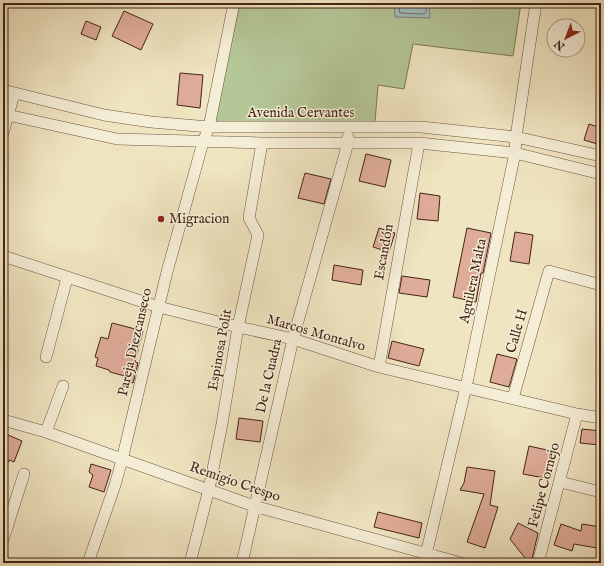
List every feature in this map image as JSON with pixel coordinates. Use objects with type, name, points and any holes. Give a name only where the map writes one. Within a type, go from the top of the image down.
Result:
[{"type":"street","name":"Pareja Diezcanseco","points":[[88,563],[122,460],[167,272],[202,142],[209,127],[234,3]]},
{"type":"street","name":"Aguilera Malta","points":[[425,558],[466,387],[515,153],[516,137],[536,3]]},
{"type":"street","name":"Avenida Cervantes","points":[[3,90],[14,94],[104,115],[151,122],[209,127],[421,127],[516,137],[601,156]]},
{"type":"street","points":[[3,133],[6,115],[14,94]]},
{"type":"street","points":[[6,115],[117,139],[262,143],[419,143],[515,153],[601,174]]},
{"type":"street","name":"De la Cuadra","points":[[242,563],[293,339],[348,143],[349,128]]},
{"type":"street","name":"Espinosa Polit","points":[[190,563],[209,489],[222,424],[238,327],[258,235],[249,218],[262,143]]},
{"type":"street","name":"Escandón","points":[[379,367],[419,143]]},
{"type":"street","name":"Marcos Montalvo","points":[[3,256],[159,307],[293,339],[379,367],[577,414],[601,418]]},
{"type":"street","name":"Calle H","points":[[513,398],[549,271],[601,285]]},
{"type":"street","points":[[46,357],[67,278]]},
{"type":"street","points":[[46,432],[63,386]]},
{"type":"street","name":"Felipe Cornejo","points":[[538,563],[577,414]]},
{"type":"street","name":"Remigio Crespo","points":[[3,420],[46,432],[254,506],[425,558],[461,563]]},
{"type":"street","points":[[3,540],[24,474]]},
{"type":"street","points":[[560,482],[601,492]]},
{"type":"green space","points":[[240,3],[521,3],[513,56],[413,44],[404,89],[378,85],[375,122],[213,123]]},
{"type":"water","points":[[394,3],[429,3],[430,18],[395,17]]},
{"type":"building","points":[[124,11],[153,24],[141,50],[112,36]]},
{"type":"building","points":[[86,21],[101,27],[96,40],[81,34]]},
{"type":"building","points":[[180,73],[203,75],[200,108],[177,105]]},
{"type":"building","points":[[589,124],[601,128],[601,145],[584,140]]},
{"type":"building","points":[[366,154],[391,160],[385,187],[359,181]]},
{"type":"building","points":[[305,173],[331,179],[324,204],[298,198]]},
{"type":"building","points":[[420,193],[440,196],[438,221],[417,219]]},
{"type":"building","points":[[379,228],[395,233],[389,252],[373,247]]},
{"type":"building","points":[[467,228],[491,233],[483,273],[481,273],[476,302],[453,297]]},
{"type":"building","points":[[515,232],[533,235],[529,264],[510,261]]},
{"type":"building","points":[[334,265],[363,270],[361,285],[332,280]]},
{"type":"building","points":[[402,276],[430,280],[427,297],[399,293]]},
{"type":"building","points":[[112,323],[143,331],[135,362],[138,363],[133,383],[124,380],[125,376],[96,366],[98,358],[95,357],[101,337],[108,339]]},
{"type":"building","points":[[392,341],[424,349],[419,366],[388,358]]},
{"type":"building","points":[[497,354],[517,359],[509,387],[490,382]]},
{"type":"building","points":[[239,418],[263,421],[260,442],[236,439]]},
{"type":"building","points":[[582,429],[601,431],[600,445],[580,443]]},
{"type":"building","points":[[6,434],[22,441],[14,462],[10,460],[3,468],[3,442]]},
{"type":"building","points":[[529,446],[556,452],[550,479],[523,474]]},
{"type":"building","points":[[91,464],[111,470],[104,492],[89,487],[93,475],[89,472]]},
{"type":"building","points":[[467,467],[495,471],[490,505],[498,507],[485,548],[467,542],[484,494],[460,490],[464,483]]},
{"type":"building","points":[[378,512],[422,523],[419,538],[374,527]]},
{"type":"building","points":[[518,523],[538,533],[531,563],[529,563],[510,539]]},
{"type":"building","points":[[561,524],[581,531],[582,524],[601,527],[597,548],[574,544],[572,551],[554,545]]},
{"type":"place","name":"Migracion","points":[[161,219]]}]
